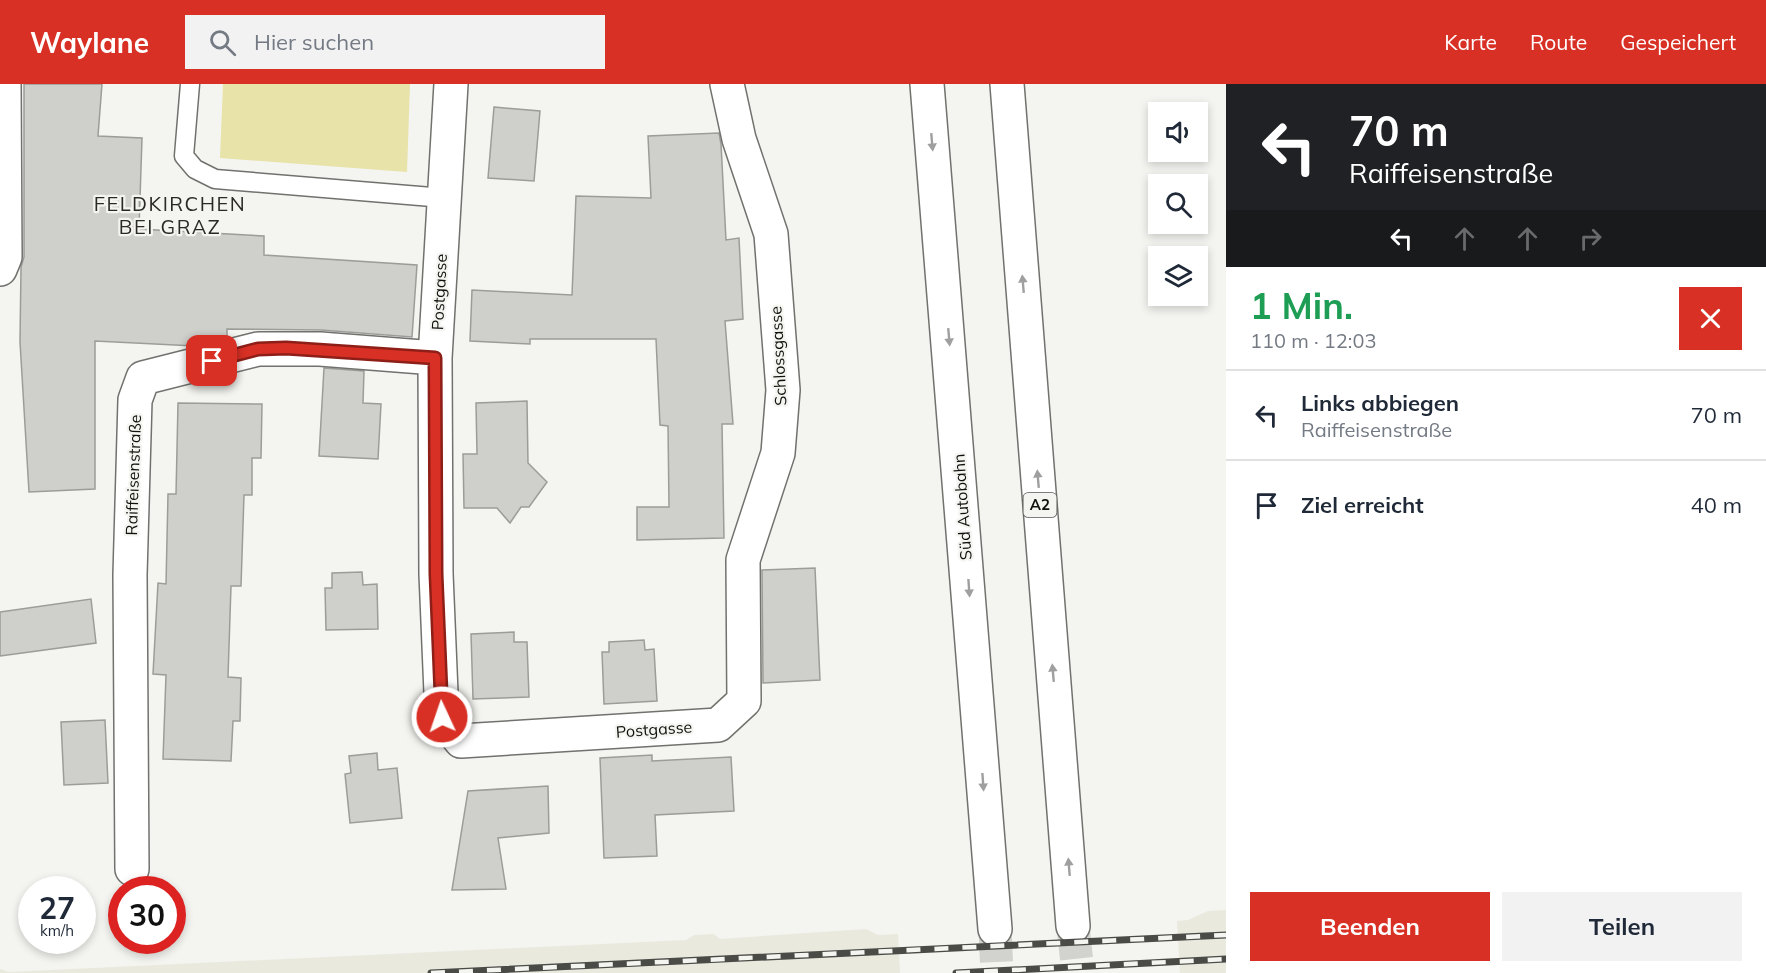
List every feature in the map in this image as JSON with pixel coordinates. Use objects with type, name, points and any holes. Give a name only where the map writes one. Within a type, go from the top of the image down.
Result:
[{"type":"main road","points":[[0,270],[5,257],[4,84]]},
{"type":"main road","name":"Postgasse","points":[[451,84],[435,358],[436,574],[442,717],[461,741],[718,725]]},
{"type":"main road","name":"Schlossgasse","points":[[718,725],[744,701],[743,560],[778,453],[783,390],[771,234],[739,139],[727,84]]},
{"type":"main road","name":"Süd Autobahn","points":[[927,84],[995,929]]},
{"type":"main road","name":"A2","points":[[1007,84],[1073,926]]},
{"type":"main road","name":"Raiffeisenstraße","points":[[132,869],[130,575],[135,400],[143,378],[258,349],[320,349],[435,358]]},
{"type":"lane","points":[[190,84],[184,156],[195,169],[215,179],[444,198]]},
{"type":"shaded area","points":[[223,84],[410,84],[407,172],[220,158]]},
{"type":"shaded area","points":[[1226,910],[1226,973],[1180,973],[1177,921],[1188,920],[1208,911]]},
{"type":"shaded area","points":[[866,929],[878,935],[898,934],[900,973],[0,973],[0,969],[9,972],[686,940],[694,935],[714,934],[720,939]]},
{"type":"building","points":[[24,84],[102,84],[98,136],[142,138],[139,229],[264,236],[264,255],[417,265],[412,337],[321,330],[227,329],[227,338],[195,346],[95,341],[95,489],[29,492],[20,342],[21,267],[24,257]]},
{"type":"building","points":[[494,107],[540,111],[534,181],[488,178]]},
{"type":"building","points":[[719,133],[726,240],[739,238],[743,319],[725,321],[733,424],[722,424],[724,538],[637,540],[637,507],[669,507],[668,426],[660,425],[656,339],[530,339],[530,344],[470,341],[472,290],[572,295],[576,196],[651,198],[648,136]]},
{"type":"building","points":[[324,368],[364,371],[363,403],[381,404],[378,459],[319,456]]},
{"type":"building","points":[[527,401],[528,463],[547,482],[529,507],[521,507],[510,523],[497,508],[464,508],[463,454],[477,454],[476,403]]},
{"type":"building","points":[[178,403],[262,404],[261,458],[252,458],[252,495],[244,495],[241,586],[231,586],[228,677],[241,678],[240,721],[233,721],[231,761],[163,759],[166,675],[153,674],[158,583],[166,584],[168,494],[176,494]]},
{"type":"building","points":[[815,568],[820,680],[763,683],[762,570]]},
{"type":"building","points":[[362,572],[363,585],[377,584],[378,629],[326,630],[325,588],[332,588],[332,573]]},
{"type":"building","points":[[91,599],[96,643],[0,656],[0,612]]},
{"type":"building","points":[[514,632],[514,642],[527,642],[529,697],[473,699],[471,634]]},
{"type":"building","points":[[644,640],[645,650],[654,649],[657,701],[604,704],[602,652],[609,652],[609,642]]},
{"type":"building","points":[[105,720],[108,783],[64,785],[61,722]]},
{"type":"building","points":[[377,753],[378,770],[397,768],[402,818],[350,823],[345,774],[351,773],[349,756]]},
{"type":"building","points":[[652,755],[652,761],[731,757],[734,811],[655,815],[657,856],[604,858],[600,758]]},
{"type":"building","points":[[548,786],[549,833],[498,838],[506,889],[452,890],[468,791]]},
{"type":"tunnel","points":[[1073,926],[1078,973]]},
{"type":"tunnel","points":[[995,929],[997,973]]},
{"type":"railway","points":[[431,973],[1226,935]]},
{"type":"railway","points":[[956,973],[1226,959]]},
{"type":"district","name":"FELDKIRCHEN BEI GRAZ","points":[[170,216]]},
{"type":"route","points":[[212,361],[258,349],[286,348],[435,358],[436,574],[442,717]]}]
